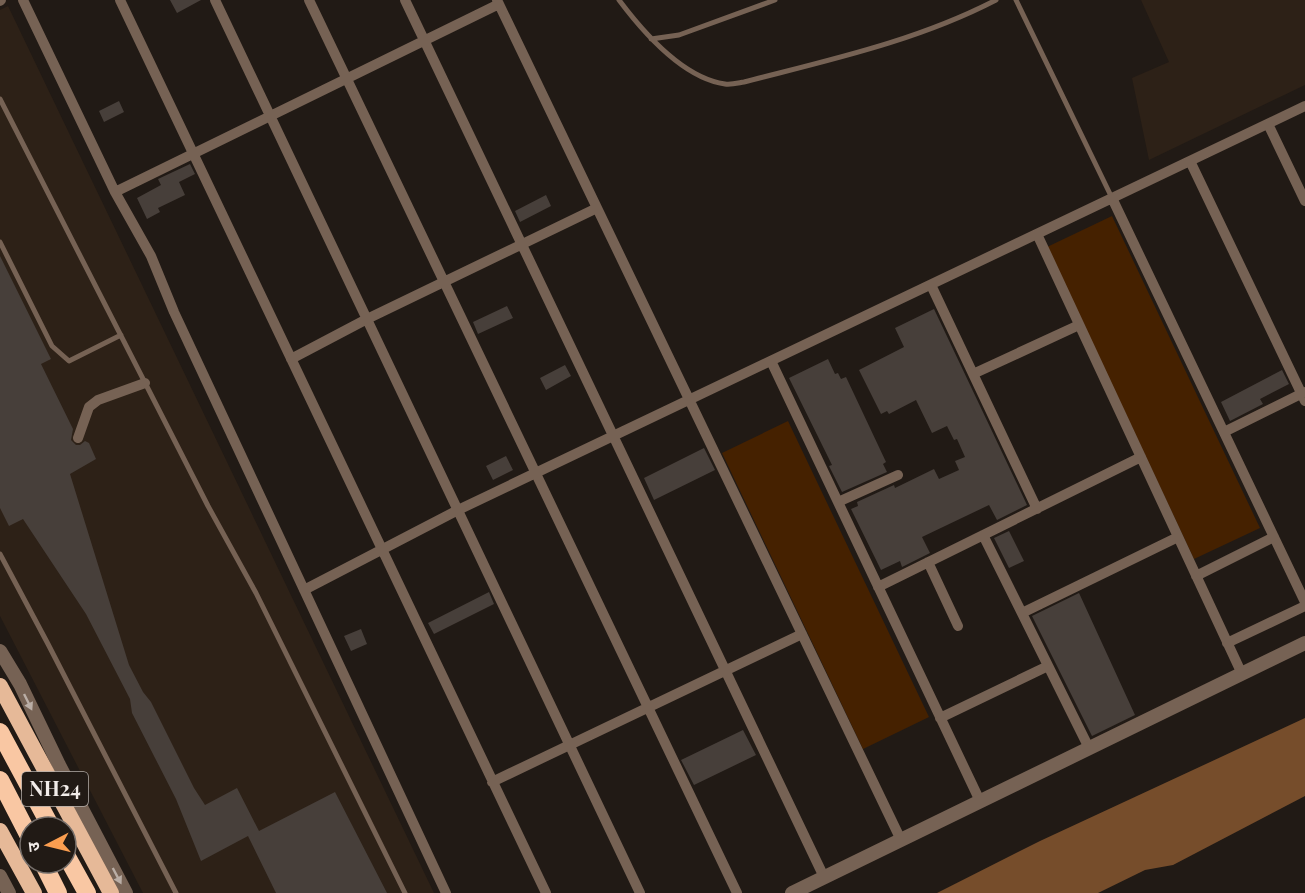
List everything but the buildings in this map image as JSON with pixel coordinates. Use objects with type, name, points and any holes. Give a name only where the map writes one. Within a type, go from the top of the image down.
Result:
[{"type":"highway","name":"NH24","points":[[0,686],[111,893]]},
{"type":"highway","points":[[0,732],[45,815]]},
{"type":"highway","points":[[0,780],[18,815]]},
{"type":"highway","points":[[0,831],[34,893]]},
{"type":"highway","points":[[49,875],[58,893]]},
{"type":"highway","points":[[77,875],[87,893]]},
{"type":"street","points":[[23,0],[115,192],[151,256],[174,312],[446,893]]},
{"type":"street","points":[[120,0],[546,893]]},
{"type":"street","points":[[215,0],[640,893]]},
{"type":"street","points":[[309,0],[737,893]]},
{"type":"street","points":[[405,0],[824,877]]},
{"type":"street","points":[[115,192],[497,2],[901,840]]},
{"type":"street","points":[[304,590],[458,510],[1305,106]]},
{"type":"street","points":[[1268,124],[1305,201]]},
{"type":"street","points":[[1190,161],[1304,395],[1224,432]]},
{"type":"street","points":[[1112,198],[1305,604],[1227,643]]},
{"type":"street","points":[[291,359],[367,319],[597,208]]},
{"type":"street","points":[[1037,234],[1242,674]]},
{"type":"street","points":[[931,285],[1037,509]]},
{"type":"street","points":[[973,374],[1079,325]]},
{"type":"street","points":[[771,361],[980,801]]},
{"type":"street","points":[[78,438],[89,407],[98,400],[145,384]]},
{"type":"street","points":[[878,587],[1141,457]]},
{"type":"street","points":[[838,502],[898,475]]},
{"type":"street","points":[[982,535],[1089,748]]},
{"type":"street","points":[[1022,613],[1178,537]]},
{"type":"street","points":[[1197,576],[1274,537]]},
{"type":"street","points":[[928,562],[958,626]]},
{"type":"street","points":[[492,782],[802,634]]},
{"type":"street","points":[[792,893],[1305,643]]},
{"type":"street","points":[[0,651],[20,684],[59,765],[126,893]]},
{"type":"street","points":[[940,718],[1048,666]]},
{"type":"street","points":[[0,876],[9,893]]},
{"type":"lane","points":[[619,0],[656,45],[702,77],[726,84],[744,82],[870,50],[963,16],[996,0]]},
{"type":"lane","points":[[651,39],[679,35],[775,0]]},
{"type":"lane","points":[[1016,0],[1112,198]]},
{"type":"lane","points":[[0,99],[208,506],[256,592],[405,893]]},
{"type":"lane","points":[[0,242],[52,346],[69,361],[121,335]]},
{"type":"lane","points":[[0,554],[54,654],[176,893]]},
{"type":"shaded area","points":[[1141,0],[1305,0],[1305,85],[1149,160],[1132,78],[1169,62]]},
{"type":"shaded area","points":[[8,6],[434,893],[143,893],[0,616],[0,10]]},
{"type":"shaded area","points":[[1112,216],[1260,528],[1194,559],[1047,247]]},
{"type":"shaded area","points":[[788,421],[929,717],[863,749],[722,453]]},
{"type":"shaded area","points":[[1305,718],[1305,796],[1173,865],[1145,870],[1098,893],[937,893],[1040,841]]}]
